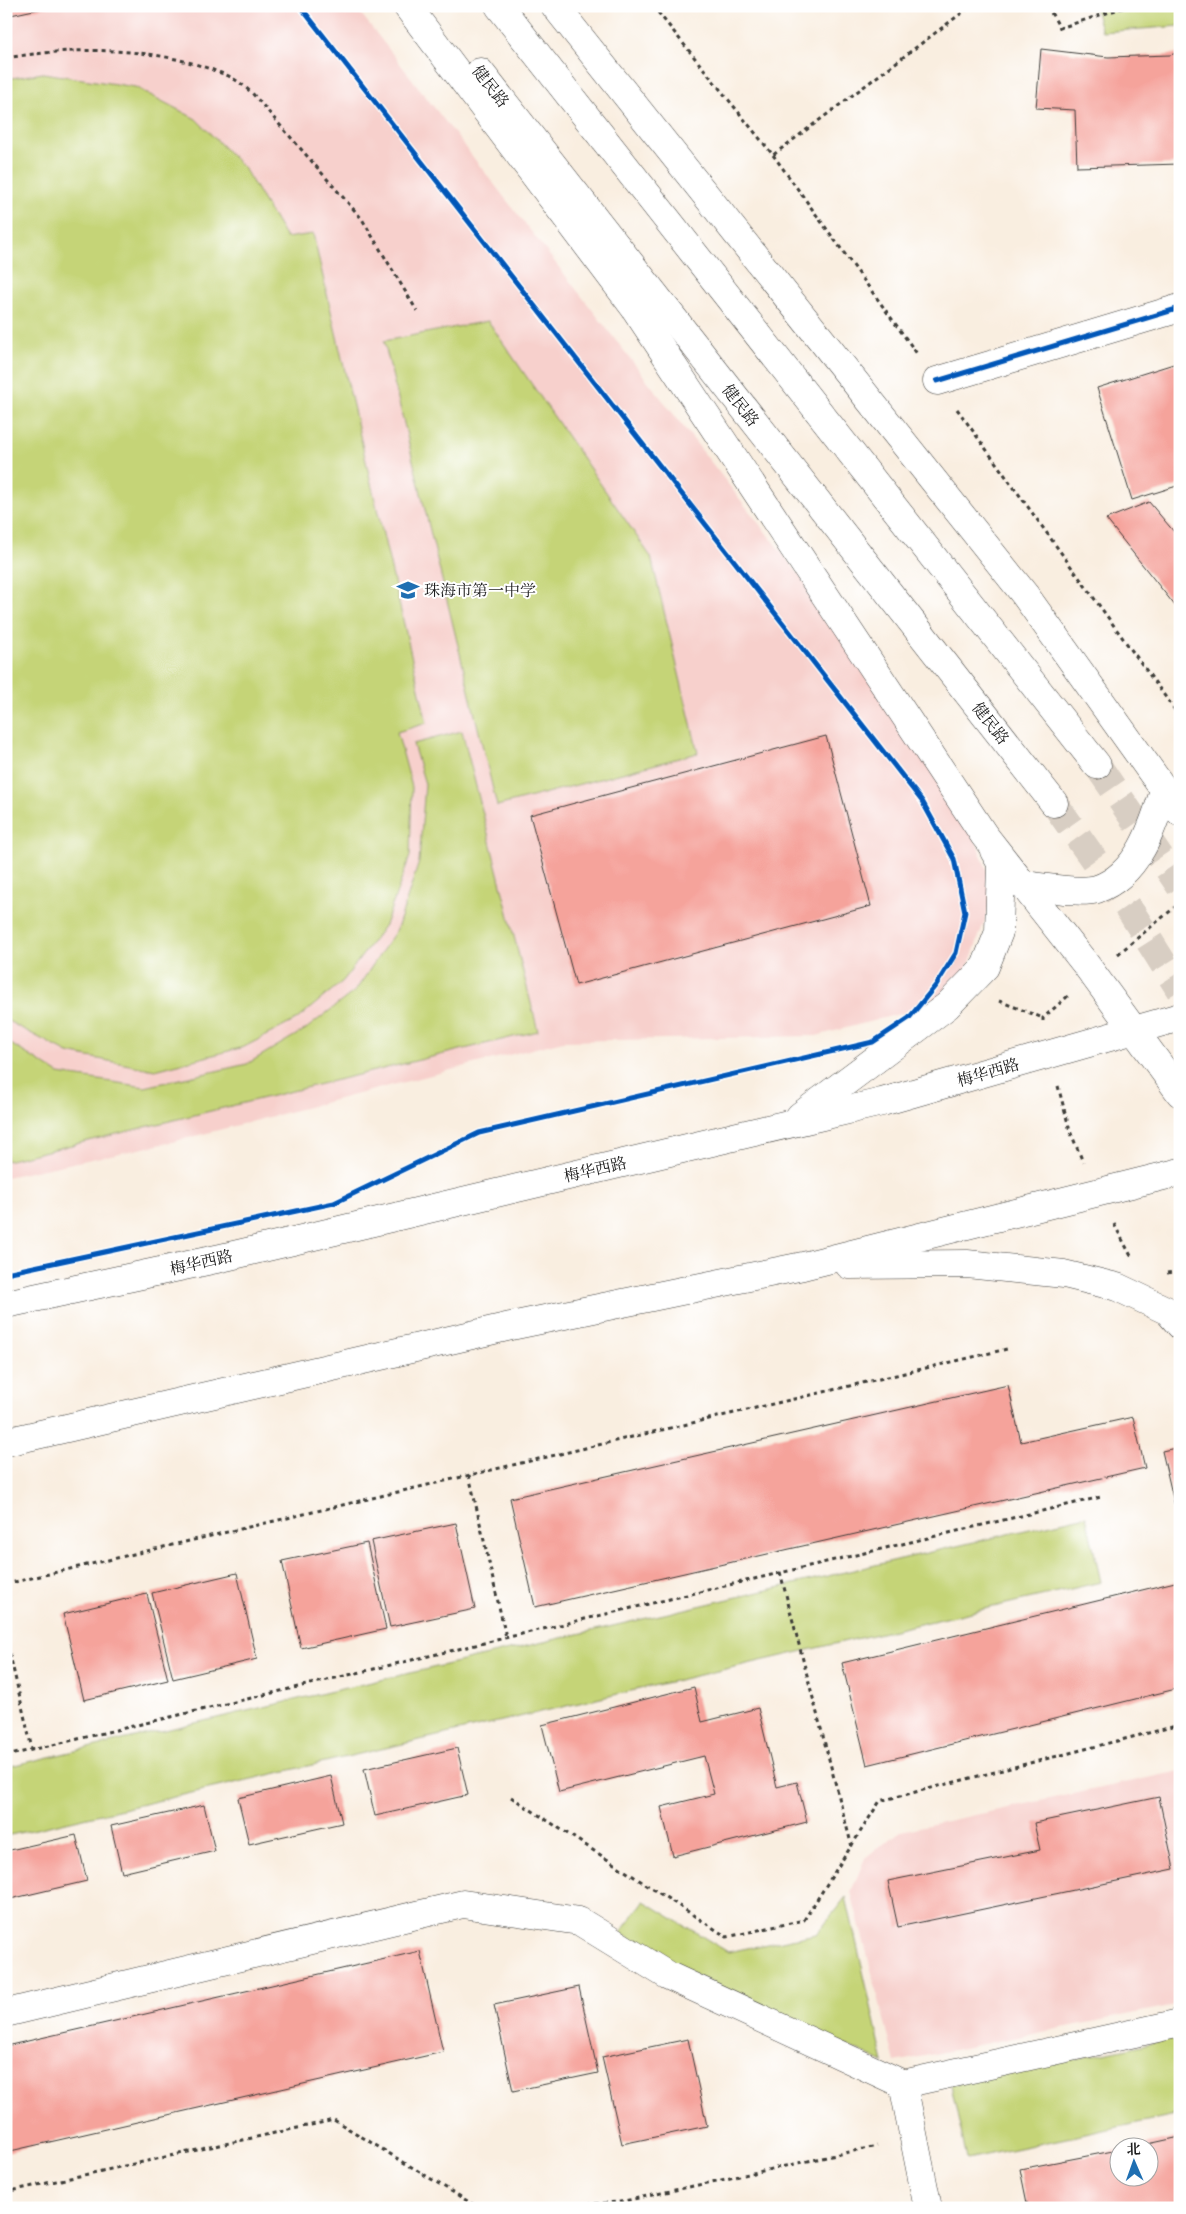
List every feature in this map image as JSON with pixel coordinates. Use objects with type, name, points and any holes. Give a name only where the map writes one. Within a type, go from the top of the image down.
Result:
[{"type":"main road","points":[[406,6],[634,307],[1001,863],[999,932],[985,967],[948,1006],[790,1123]]},
{"type":"main road","name":"健民路","points":[[428,6],[1054,803]]},
{"type":"main road","points":[[499,6],[1097,765]]},
{"type":"main road","points":[[555,6],[1025,595],[1180,812]]},
{"type":"main road","points":[[937,381],[1180,308]]},
{"type":"main road","points":[[1024,885],[1067,890],[1096,889],[1116,878],[1138,855],[1152,830],[1164,790]]},
{"type":"main road","points":[[984,835],[1093,974],[1180,1093]]},
{"type":"main road","name":"梅华西路","points":[[6,1304],[221,1258],[882,1102],[1180,1017]]},
{"type":"main road","points":[[6,1442],[511,1326],[802,1266],[1180,1172]]},
{"type":"main road","points":[[802,1266],[967,1264],[1064,1274],[1117,1287],[1168,1311],[1180,1325]]},
{"type":"main road","points":[[6,2013],[463,1904],[579,1921],[667,1975],[902,2084],[1180,2023]]},
{"type":"main road","points":[[902,2084],[928,2208]]},
{"type":"path","points":[[653,6],[773,155],[1180,717]]},
{"type":"path","points":[[773,155],[971,6]]},
{"type":"path","points":[[1047,6],[1060,28],[1128,6]]},
{"type":"path","points":[[6,58],[43,52],[96,50],[158,57],[196,64],[233,78],[252,93],[362,219],[417,311]]},
{"type":"path","points":[[1133,1258],[1097,1193],[1070,1131],[1050,1054],[1043,1018],[1093,974],[1180,903]]},
{"type":"path","points":[[1161,1274],[1180,1270]]},
{"type":"path","points":[[6,1584],[1007,1348]]},
{"type":"path","points":[[469,1475],[506,1637]]},
{"type":"path","points":[[6,1756],[1100,1497]]},
{"type":"path","points":[[780,1572],[852,1847]]},
{"type":"path","points":[[6,1638],[32,1750]]},
{"type":"path","points":[[511,1797],[727,1937],[804,1920],[880,1801],[1180,1725]]},
{"type":"path","points":[[6,2192],[334,2120],[479,2208]]},
{"type":"path","points":[[531,2208],[620,2202],[877,2146]]},
{"type":"shaded area","name":"珠海市第一中学","points":[[6,6],[355,6],[945,762],[987,870],[991,902],[961,988],[910,1011],[816,1036],[563,1041],[172,1142],[6,1177]]},
{"type":"shaded area","points":[[1180,1771],[1180,2004],[895,2062],[851,1892],[865,1858],[901,1831]]},
{"type":"green space","points":[[1094,6],[1180,6],[1180,26],[1102,32]]},
{"type":"green space","points":[[43,73],[135,87],[196,119],[244,168],[286,238],[313,234],[427,723],[397,732],[412,787],[410,856],[385,925],[343,981],[296,1020],[244,1047],[155,1070],[68,1053],[6,1020],[6,79]]},
{"type":"green space","points":[[488,321],[651,557],[698,753],[497,806],[384,341]]},
{"type":"green space","points":[[462,731],[538,1031],[6,1161],[6,1041],[59,1074],[145,1087],[247,1064],[306,1029],[356,990],[397,929],[419,862],[425,784],[413,744]]},
{"type":"green space","points":[[1086,1516],[1101,1582],[6,1836],[6,1767]]},
{"type":"green space","points":[[846,1897],[884,2063],[691,1973],[620,1933],[644,1901],[728,1952],[816,1934]]},
{"type":"green space","points":[[1180,2037],[1180,2114],[967,2159],[951,2085]]},
{"type":"building","points":[[6,6],[48,6],[48,7],[6,16]]},
{"type":"building","points":[[1041,49],[1108,57],[1170,55],[1180,52],[1180,164],[1077,167],[1075,110],[1036,108]]},
{"type":"building","points":[[1180,362],[1180,485],[1132,500],[1097,388]]},
{"type":"building","points":[[1149,502],[1180,539],[1180,612],[1106,519]]},
{"type":"building","points":[[826,736],[871,906],[576,985],[530,815]]},
{"type":"building","points":[[1008,1385],[1021,1442],[1133,1417],[1145,1468],[535,1607],[510,1498]]},
{"type":"building","points":[[1180,1447],[1180,1524],[1179,1524],[1162,1451]]},
{"type":"building","points":[[456,1523],[475,1609],[390,1627],[371,1541]]},
{"type":"building","points":[[367,1543],[386,1629],[301,1648],[282,1561]]},
{"type":"building","points":[[237,1573],[257,1659],[173,1679],[152,1593]]},
{"type":"building","points":[[1175,1582],[1180,1601],[1180,1688],[867,1765],[842,1663]]},
{"type":"building","points":[[147,1594],[168,1680],[84,1700],[63,1614]]},
{"type":"building","points":[[694,1687],[702,1722],[758,1708],[777,1787],[797,1782],[807,1822],[673,1856],[661,1807],[714,1794],[704,1756],[559,1792],[542,1725]]},
{"type":"building","points":[[457,1748],[468,1795],[375,1816],[364,1769]]},
{"type":"building","points":[[331,1776],[342,1823],[249,1844],[238,1798]]},
{"type":"building","points":[[1159,1797],[1174,1869],[898,1927],[888,1881],[1040,1850],[1034,1823]]},
{"type":"building","points":[[204,1805],[215,1851],[122,1873],[111,1826]]},
{"type":"building","points":[[76,1835],[87,1881],[6,1900],[6,1851]]},
{"type":"building","points":[[420,1951],[443,2052],[6,2152],[6,2046]]},
{"type":"building","points":[[579,1987],[598,2073],[513,2091],[494,2005]]},
{"type":"building","points":[[688,2039],[707,2126],[622,2144],[602,2057]]},
{"type":"building","points":[[1180,2137],[1180,2208],[1028,2208],[1020,2169],[1108,2152],[1108,2186],[1158,2186],[1158,2142]]},
{"type":"tunnel","points":[[1097,765],[1180,886]]},
{"type":"tunnel","points":[[1054,803],[1133,915],[1180,990]]},
{"type":"cycle path","points":[[6,1273],[334,1203],[479,1133],[873,1042],[909,1018],[936,985],[956,953],[965,912],[954,859],[922,801],[300,6]]},
{"type":"cycle path","points":[[937,381],[1180,308]]},
{"type":"place","name":"珠海市第一中学","points":[[408,590]]}]
